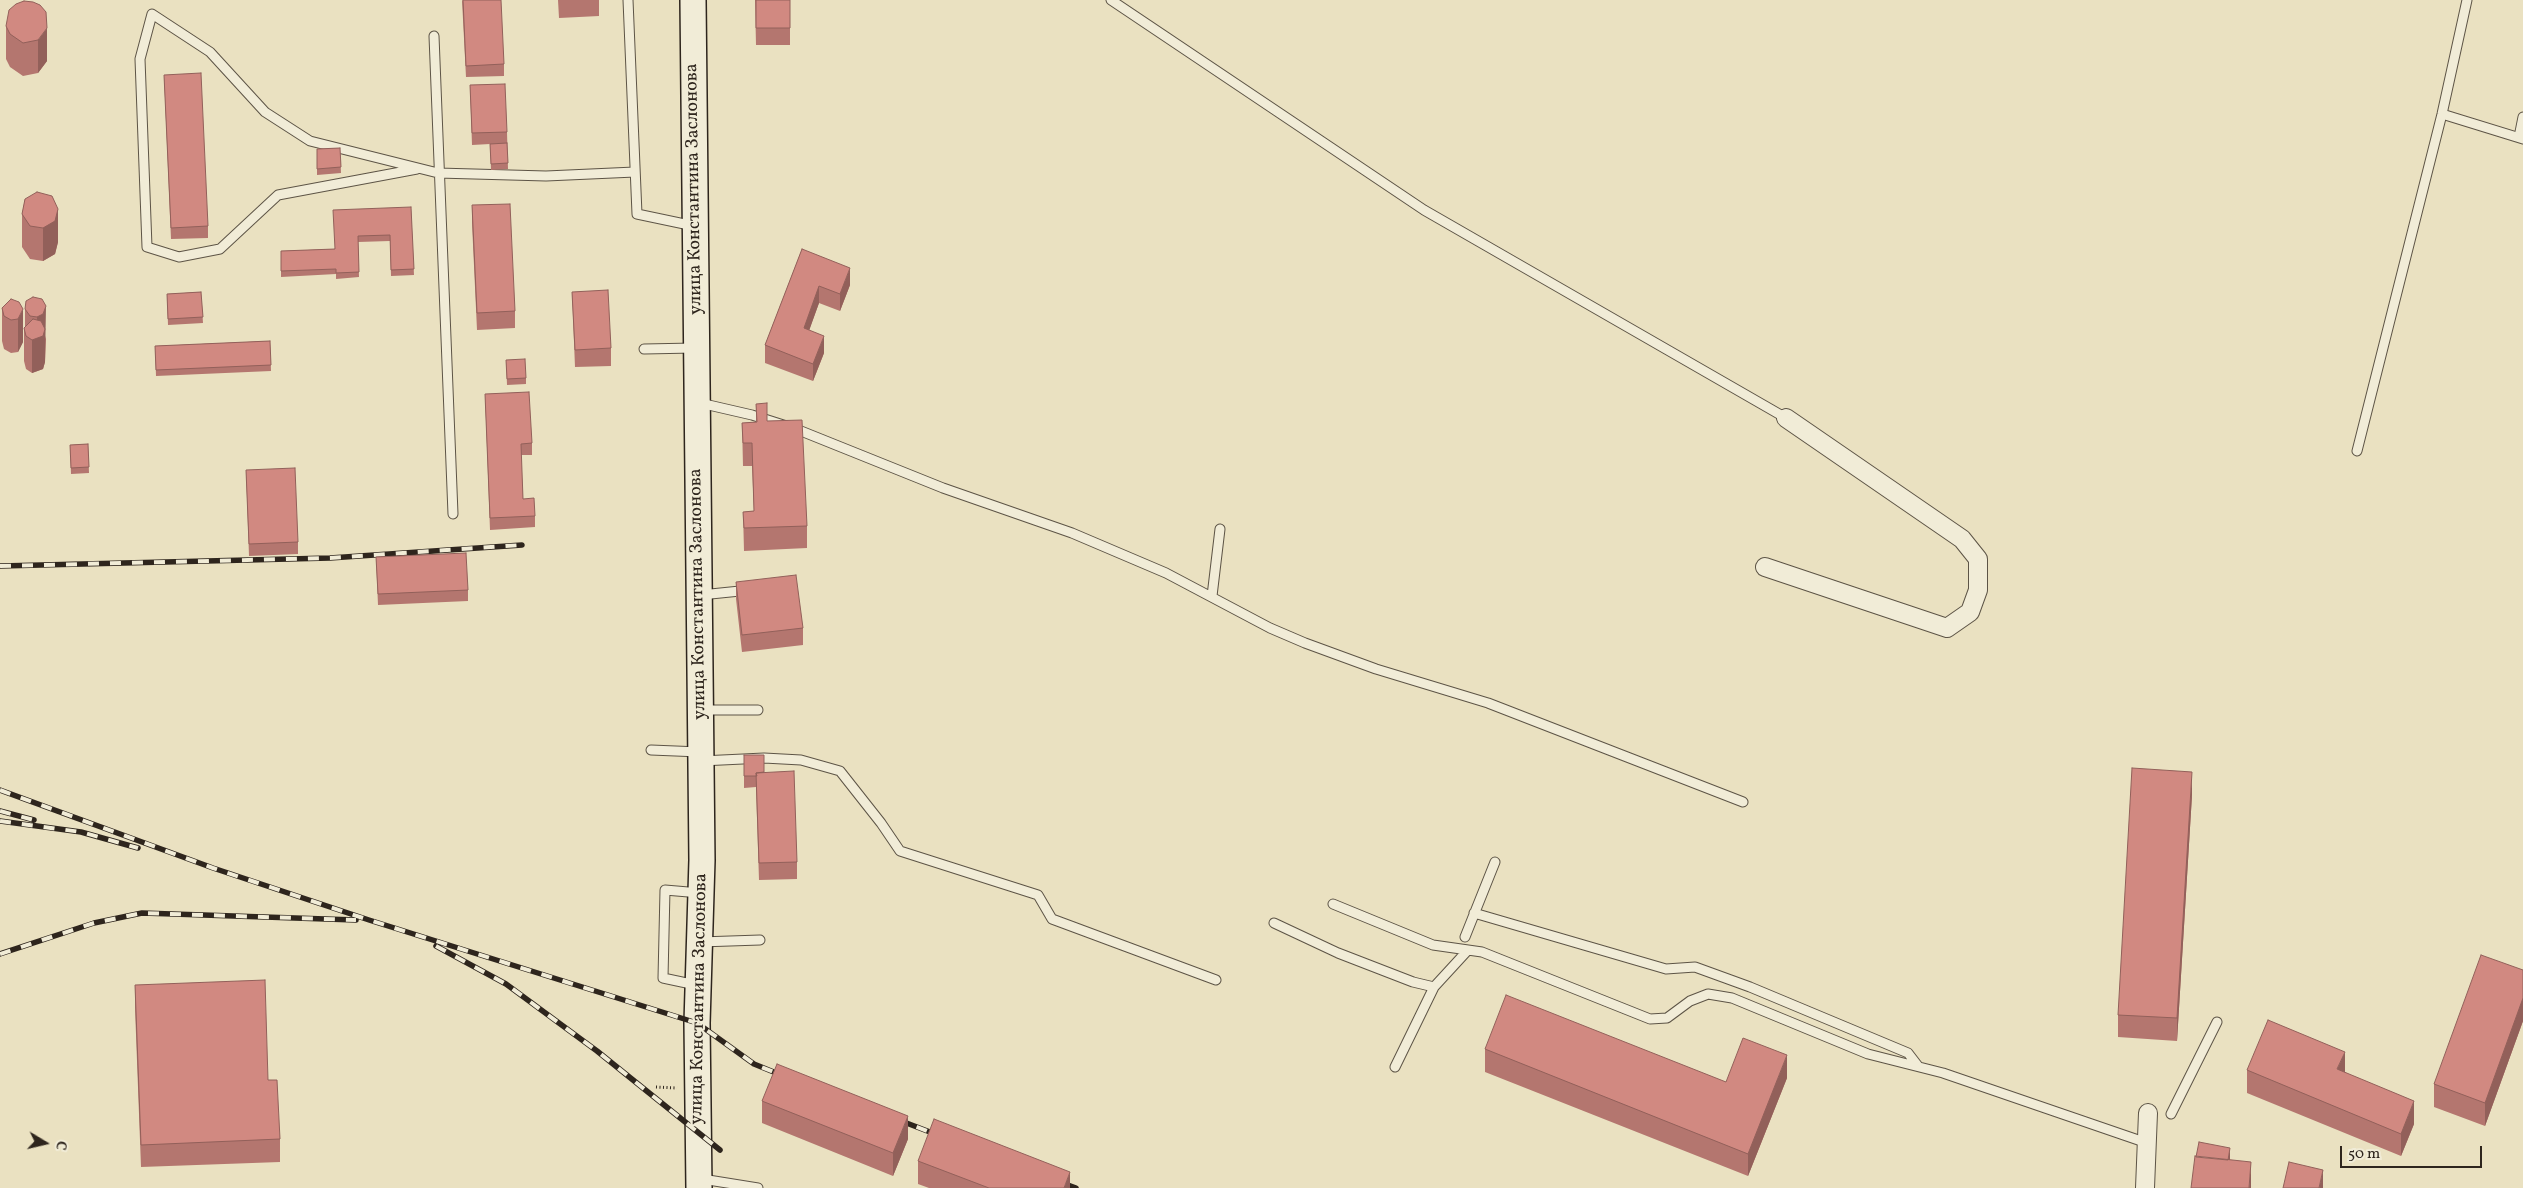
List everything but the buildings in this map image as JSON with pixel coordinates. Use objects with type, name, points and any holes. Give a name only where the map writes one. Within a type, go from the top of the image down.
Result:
[{"type":"street","name":"улица Константина Заслонова","points":[[693,0],[702,860],[698,986],[699,1184]]},
{"type":"street","points":[[1765,567],[1947,628],[1970,612],[1978,590],[1978,559],[1962,539],[1786,418]]},
{"type":"street","points":[[2145,1188],[2148,1113]]},
{"type":"lane","points":[[628,0],[637,214],[695,226]]},
{"type":"lane","points":[[1111,0],[1424,210],[1786,418]]},
{"type":"lane","points":[[2357,451],[2442,114],[2467,0]]},
{"type":"lane","points":[[417,169],[278,195],[220,249],[179,257],[147,248],[140,58],[152,14],[210,52],[265,112],[310,141],[438,173],[546,176],[635,172]]},
{"type":"lane","points":[[434,36],[452,514]]},
{"type":"lane","points":[[2442,114],[2521,138],[2523,117]]},
{"type":"lane","points":[[644,350],[696,348]]},
{"type":"lane","points":[[697,402],[752,415],[818,437],[943,488],[1122,553],[1166,572],[1270,628],[1305,643],[1376,669],[1488,704],[1743,802]]},
{"type":"lane","points":[[1212,596],[1220,529]]},
{"type":"lane","points":[[700,595],[740,591]]},
{"type":"lane","points":[[701,710],[758,710]]},
{"type":"lane","points":[[651,750],[701,756],[801,760],[840,772],[881,823],[900,851],[1038,895],[1052,919],[1216,980]]},
{"type":"lane","points":[[1464,937],[1495,862]]},
{"type":"lane","points":[[698,986],[663,978],[665,890],[700,894]]},
{"type":"lane","points":[[1332,904],[1432,945],[1489,955],[1650,1019],[1668,1018],[1690,1001],[1700,996],[1720,995],[1771,1013],[1868,1054],[1918,1066],[2147,1143]]},
{"type":"lane","points":[[1474,914],[1666,969],[1695,967],[1750,987],[1908,1053],[1918,1066]]},
{"type":"lane","points":[[1274,923],[1338,953],[1413,982],[1434,987]]},
{"type":"lane","points":[[699,942],[760,940]]},
{"type":"lane","points":[[1395,1067],[1434,987],[1468,950]]},
{"type":"lane","points":[[2171,1114],[2217,1022]]},
{"type":"lane","points":[[699,1184],[758,1188]]},
{"type":"railway","points":[[0,566],[330,558],[522,545]]},
{"type":"railway","points":[[0,790],[213,868],[369,920],[697,1023],[754,1064],[786,1077]]},
{"type":"railway","points":[[0,811],[34,820]]},
{"type":"railway","points":[[0,821],[81,832],[138,848]]},
{"type":"railway","points":[[0,954],[94,923],[142,913],[356,920]]},
{"type":"railway","points":[[436,946],[506,984],[597,1051],[720,1150]]},
{"type":"railway","points":[[896,1119],[943,1137]]},
{"type":"railway","points":[[1057,1181],[1076,1188]]}]
